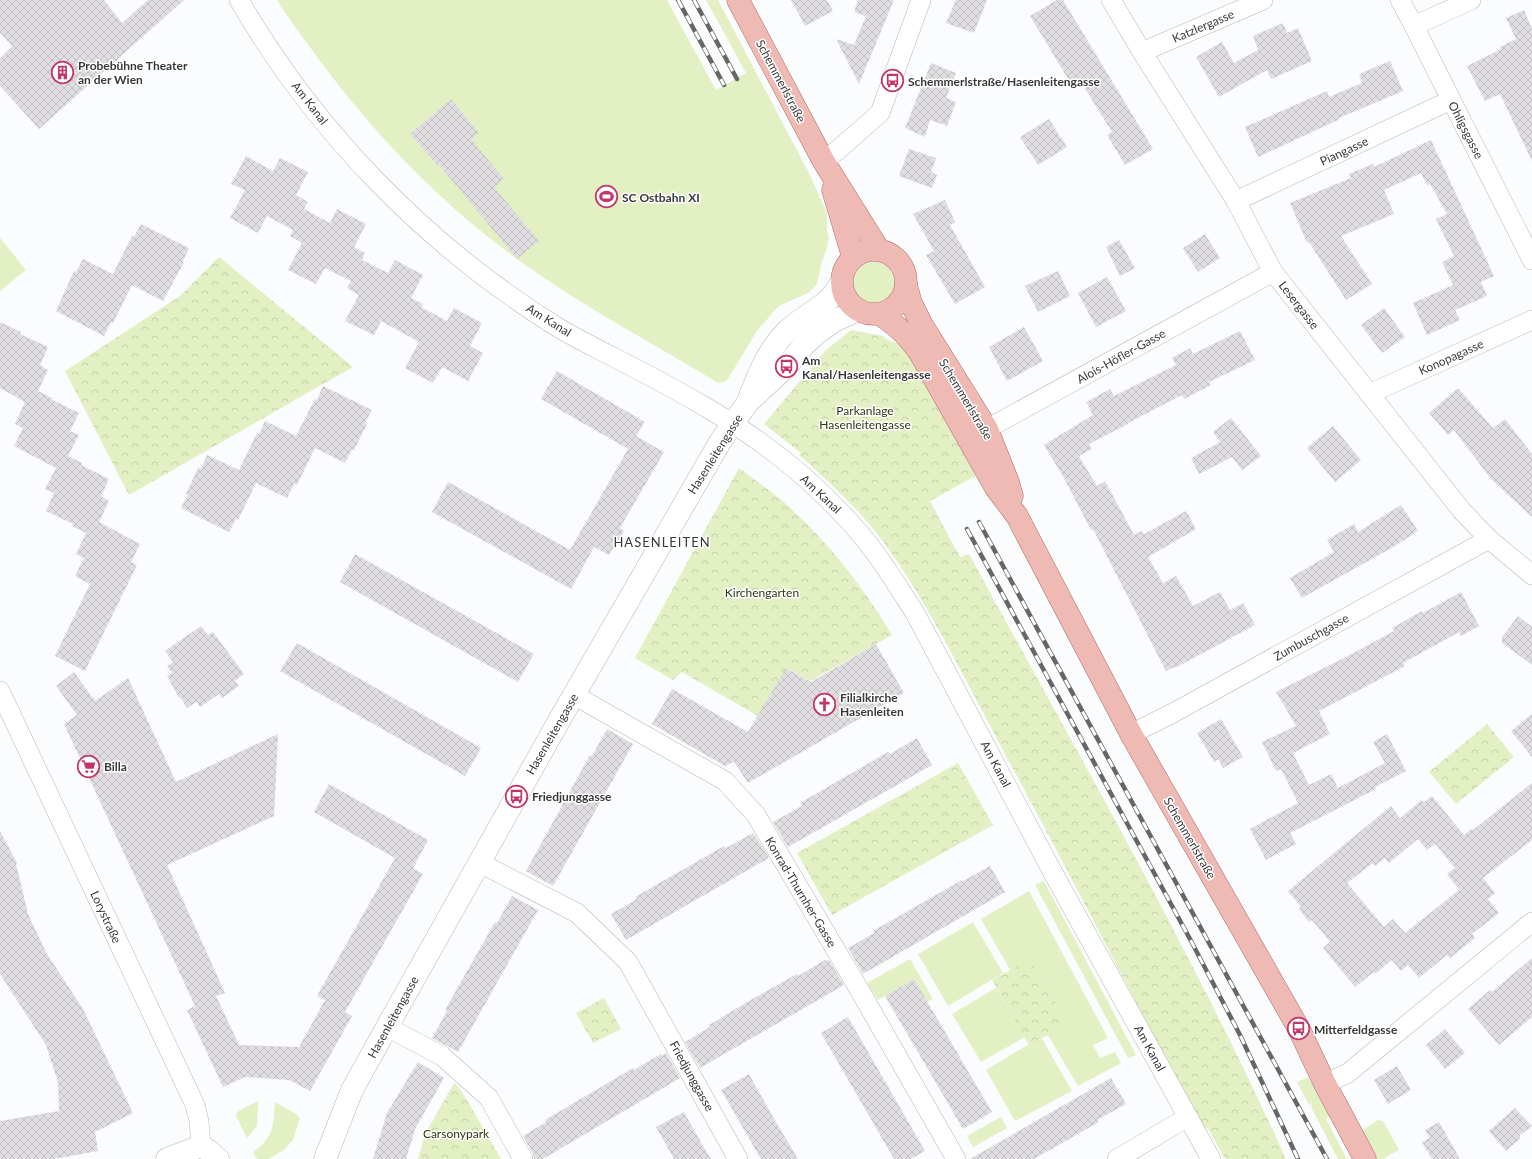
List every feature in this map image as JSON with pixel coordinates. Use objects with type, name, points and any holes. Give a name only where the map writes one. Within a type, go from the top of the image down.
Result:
[{"type":"main road","name":"Schemmerlstraße","points":[[738,0],[824,162],[879,250]]},
{"type":"main road","name":"Schemmerlstraße","points":[[824,162],[853,257]]},
{"type":"main road","points":[[879,250],[890,254],[900,263],[905,274],[906,285],[903,297],[897,305],[888,312],[867,314],[850,304],[844,294],[841,283],[843,273],[853,257],[865,251],[879,250]]},
{"type":"main road","name":"Schemmerlstraße","points":[[906,285],[911,303],[978,434],[996,488],[1017,516],[1131,734],[1299,1029],[1325,1084],[1365,1159]]},
{"type":"main road","name":"Schemmerlstraße","points":[[879,314],[890,321],[907,336],[978,434]]},
{"type":"street","name":"Am Kanal","points":[[239,0],[272,52],[333,132],[390,194],[431,234],[507,293],[555,325],[710,409],[732,423],[765,446],[823,493],[858,531],[893,578],[915,613],[1056,878],[1211,1159]]},
{"type":"street","points":[[824,162],[880,113],[921,0]]},
{"type":"street","name":"Lesergasse","points":[[1111,0],[1236,201],[1273,272],[1462,511],[1489,539],[1532,575]]},
{"type":"street","name":"Katzlergasse","points":[[1142,52],[1264,0]]},
{"type":"street","name":"Ohligsgasse","points":[[1400,0],[1532,260]]},
{"type":"street","points":[[1414,26],[1471,0]]},
{"type":"street","name":"Piangasse","points":[[1236,201],[1451,100]]},
{"type":"street","name":"Alois-Höfler-Gasse","points":[[978,434],[1273,272]]},
{"type":"street","name":"Hasenleitengasse","points":[[748,402],[768,355],[786,331],[824,303],[834,294],[841,283]]},
{"type":"street","name":"Hasenleitengasse","points":[[325,1159],[352,1090],[387,1026],[574,695],[720,442],[748,402],[786,367],[803,346],[817,333],[840,318],[858,310]]},
{"type":"street","name":"Konopagasse","points":[[1369,394],[1532,320]]},
{"type":"street","name":"Zumbuschgasse","points":[[1131,734],[1489,539]]},
{"type":"street","name":"Lorystraße","points":[[0,691],[195,1105],[199,1121],[201,1146]]},
{"type":"street","name":"Konrad-Thurnher-Gasse","points":[[574,695],[725,781],[756,815],[867,1002],[956,1159]]},
{"type":"street","name":"Friedjunggasse","points":[[480,863],[577,912],[628,962],[738,1159]]},
{"type":"street","points":[[1325,1084],[1348,1073],[1532,922]]},
{"type":"street","points":[[387,1026],[442,1056],[489,1098],[523,1159]]},
{"type":"street","points":[[1117,1159],[1188,1117]]},
{"type":"street","points":[[167,1159],[201,1146],[218,1159]]},
{"type":"green space","name":"SC Ostbahn XI","points":[[277,0],[667,0],[716,90],[746,73],[706,0],[718,0],[810,175],[827,213],[827,230],[829,238],[817,284],[810,292],[779,306],[775,310],[757,331],[728,379],[724,382],[718,383],[616,323],[541,276],[517,259],[461,214],[409,166],[361,113],[317,57],[286,15]]},
{"type":"green space","points":[[0,238],[26,270],[0,291]]},
{"type":"green space","points":[[219,257],[353,367],[129,495],[65,371],[180,296]]},
{"type":"green space","points":[[870,262],[878,262],[886,265],[892,271],[895,283],[892,295],[886,301],[878,304],[870,304],[862,301],[856,295],[853,287],[853,279],[856,271],[862,265]]},
{"type":"green space","name":"Parkanlage Hasenleitengasse","points":[[851,330],[883,336],[891,342],[904,344],[979,474],[930,501],[960,557],[969,554],[1092,778],[1212,1005],[1250,1081],[1286,1159],[1225,1159],[1208,1128],[1204,1130],[951,652],[916,590],[886,545],[857,511],[829,482],[799,455],[801,453],[764,424],[826,350]]},
{"type":"green space","name":"Kirchengarten","points":[[739,468],[785,503],[816,533],[857,582],[892,635],[810,681],[787,668],[758,716],[682,672],[673,680],[635,658]]},
{"type":"green space","points":[[1487,724],[1514,757],[1456,804],[1429,772]]},
{"type":"green space","points":[[958,763],[993,825],[832,915],[797,853]]},
{"type":"green space","points":[[1044,881],[1136,1055],[1128,1058],[1035,885]]},
{"type":"green space","points":[[1029,891],[1108,1038],[1093,1045],[1100,1058],[1115,1052],[1121,1063],[1078,1086],[1037,1017],[1058,1006],[1041,977],[1020,987],[981,919]]},
{"type":"green space","points":[[973,922],[1003,973],[948,1006],[918,954]]},
{"type":"green space","points":[[910,959],[933,999],[927,1002],[914,979],[878,1000],[867,983]]},
{"type":"green space","points":[[1030,959],[1069,1024],[1029,1045],[992,980]]},
{"type":"green space","points":[[996,988],[1025,1037],[981,1062],[952,1014]]},
{"type":"green space","points":[[604,998],[621,1029],[593,1043],[576,1013]]},
{"type":"green space","points":[[1041,1037],[1072,1091],[1015,1121],[986,1070]]},
{"type":"green space","points":[[1308,1077],[1330,1116],[1326,1119],[1347,1159],[1338,1159],[1311,1107],[1311,1103],[1309,1105],[1297,1082]]},
{"type":"green space","name":"Carsonypark","points":[[454,1083],[461,1090],[501,1159],[418,1159],[425,1134]]},
{"type":"green space","points":[[258,1101],[257,1126],[247,1138],[236,1116],[237,1112]]},
{"type":"green space","points":[[275,1102],[296,1114],[300,1118],[293,1140],[284,1150],[269,1159],[257,1159],[253,1152],[260,1147],[269,1136],[273,1125]]},
{"type":"green space","points":[[1001,1117],[1007,1128],[973,1147],[967,1136]]},
{"type":"green space","points":[[1378,1120],[1383,1121],[1399,1150],[1383,1159],[1376,1159],[1361,1131]]},
{"type":"building","name":"Probebühne Theater an der Wien","points":[[0,0],[104,0],[122,23],[148,0],[184,0],[39,129],[0,86],[0,58],[12,46],[0,33]]},
{"type":"building","points":[[791,0],[827,0],[833,11],[805,26]]},
{"type":"building","points":[[858,0],[894,0],[859,84],[836,39],[854,45],[866,16],[854,12]]},
{"type":"building","points":[[956,0],[987,0],[974,33],[946,23]]},
{"type":"building","points":[[1057,0],[1063,0],[1153,149],[1125,165],[1107,135],[1112,132],[1081,82],[1073,87],[1030,16]]},
{"type":"building","points":[[1524,10],[1532,29],[1532,161],[1500,94],[1485,101],[1467,66],[1501,49],[1500,47],[1516,39],[1506,18]]},
{"type":"building","points":[[1283,23],[1287,33],[1298,28],[1312,61],[1271,79],[1267,70],[1219,97],[1196,57],[1222,42],[1234,63],[1258,50],[1253,36]]},
{"type":"building","points":[[1390,61],[1403,91],[1339,118],[1340,119],[1258,157],[1245,127],[1327,91],[1329,97],[1362,83],[1359,74]]},
{"type":"building","points":[[931,63],[956,73],[946,98],[956,102],[947,126],[930,120],[925,137],[905,128]]},
{"type":"building","points":[[451,99],[479,133],[471,139],[504,179],[494,187],[539,241],[517,259],[439,165],[438,166],[410,134]]},
{"type":"building","points":[[1049,119],[1067,147],[1038,165],[1020,137]]},
{"type":"building","points":[[1431,140],[1494,276],[1481,282],[1487,296],[1455,310],[1460,320],[1427,335],[1413,303],[1453,285],[1442,262],[1454,256],[1436,219],[1447,214],[1430,184],[1427,185],[1421,173],[1384,190],[1394,214],[1341,236],[1372,284],[1346,300],[1309,242],[1307,243],[1290,203],[1351,178],[1349,174],[1373,164],[1374,167]]},
{"type":"building","points":[[909,149],[936,158],[931,172],[937,175],[932,188],[899,176]]},
{"type":"building","points":[[246,156],[273,171],[280,158],[308,172],[296,195],[308,202],[304,209],[330,223],[337,209],[366,224],[354,247],[365,253],[362,260],[388,273],[395,260],[423,275],[411,298],[423,304],[421,307],[447,321],[454,308],[482,323],[470,346],[483,353],[468,381],[442,367],[433,383],[405,368],[419,342],[381,321],[374,335],[345,321],[359,295],[347,288],[351,281],[325,268],[316,284],[288,270],[302,243],[290,236],[293,230],[267,216],[258,233],[230,218],[245,190],[231,184]]},
{"type":"building","points":[[945,200],[955,222],[950,225],[985,287],[955,304],[926,255],[934,251],[913,214]]},
{"type":"building","points":[[141,224],[189,248],[183,261],[184,262],[163,301],[132,285],[113,323],[111,322],[104,336],[56,311],[74,271],[76,272],[83,259],[113,274],[132,236],[134,237]]},
{"type":"building","points":[[1205,234],[1220,258],[1198,272],[1183,248]]},
{"type":"building","points":[[1119,240],[1135,268],[1120,276],[1106,247]]},
{"type":"building","points":[[1058,271],[1070,296],[1038,312],[1025,286]]},
{"type":"building","points":[[1107,277],[1126,311],[1096,327],[1078,293]]},
{"type":"building","points":[[1384,308],[1405,337],[1382,353],[1361,325]]},
{"type":"building","points":[[0,322],[21,332],[20,334],[48,347],[40,365],[48,370],[38,391],[79,413],[70,431],[79,435],[68,456],[82,463],[81,465],[109,479],[101,496],[109,501],[99,522],[140,544],[131,562],[137,565],[85,671],[55,656],[90,584],[75,576],[84,558],[76,554],[86,533],[72,526],[73,524],[46,511],[54,493],[45,489],[56,468],[14,446],[23,428],[15,424],[25,402],[0,388]]},
{"type":"building","points":[[1024,327],[1043,361],[1007,381],[989,347]]},
{"type":"building","points":[[1240,331],[1255,360],[1209,382],[1211,385],[1184,399],[1182,395],[1089,444],[1092,449],[1079,456],[1097,486],[1105,481],[1134,535],[1142,531],[1144,534],[1186,511],[1196,529],[1148,557],[1163,583],[1176,576],[1193,606],[1220,592],[1230,610],[1243,603],[1255,625],[1175,668],[1174,667],[1166,671],[1093,529],[1091,530],[1065,480],[1044,445],[1093,415],[1086,402],[1110,389],[1114,396],[1176,365],[1172,358],[1190,348],[1193,354]]},
{"type":"building","points":[[557,371],[645,422],[636,436],[664,452],[620,528],[624,531],[609,555],[594,547],[571,589],[432,512],[448,482],[570,550],[628,449],[541,399]]},
{"type":"building","points":[[323,386],[372,410],[354,450],[352,449],[345,463],[315,448],[297,485],[294,484],[287,498],[256,483],[238,520],[236,519],[229,532],[181,508],[198,468],[201,469],[207,455],[239,470],[257,433],[259,434],[265,421],[296,436],[315,399],[317,400]]},
{"type":"building","points":[[1458,388],[1493,428],[1505,419],[1532,454],[1532,517],[1491,479],[1454,430],[1448,435],[1429,413]]},
{"type":"building","points":[[1231,418],[1261,456],[1242,470],[1232,457],[1199,474],[1191,458],[1220,442],[1213,432]]},
{"type":"building","points":[[1333,426],[1361,460],[1335,482],[1307,448]]},
{"type":"building","points":[[1401,505],[1418,531],[1395,546],[1302,598],[1290,578],[1334,552],[1327,540],[1354,524],[1358,532]]},
{"type":"building","points":[[355,554],[534,654],[518,682],[340,582]]},
{"type":"building","points":[[1461,592],[1479,626],[1461,636],[1459,632],[1403,663],[1405,666],[1319,711],[1330,734],[1293,753],[1309,785],[1331,774],[1338,788],[1385,763],[1373,742],[1387,734],[1406,771],[1375,787],[1376,789],[1290,833],[1296,844],[1266,860],[1250,829],[1298,803],[1281,769],[1276,771],[1262,742],[1296,726],[1276,692],[1346,657],[1394,631],[1392,628],[1422,611],[1423,613]]},
{"type":"building","points":[[1518,616],[1532,627],[1532,665],[1502,643],[1502,637]]},
{"type":"building","points":[[201,626],[208,635],[213,632],[244,674],[235,681],[239,686],[222,698],[219,694],[200,707],[196,702],[187,708],[180,697],[179,698],[167,676],[172,673],[167,666],[173,662],[165,651]]},
{"type":"building","points":[[297,643],[481,748],[465,776],[280,671]]},
{"type":"building","name":"Filialkirche Hasenleiten","points":[[876,644],[904,693],[748,783],[734,762],[725,766],[652,724],[672,689],[748,732],[786,668],[811,682]]},
{"type":"building","points":[[74,672],[95,701],[128,678],[176,782],[278,734],[274,816],[167,865],[225,993],[216,996],[239,1045],[299,1047],[325,1000],[317,996],[395,858],[314,812],[329,784],[428,840],[413,868],[423,874],[345,1012],[352,1016],[310,1091],[289,1080],[245,1077],[223,1087],[187,1010],[195,1006],[64,724],[77,715],[56,686]]},
{"type":"building","points":[[1532,714],[1532,757],[1511,731]]},
{"type":"building","points":[[1221,719],[1243,757],[1223,768],[1218,759],[1214,762],[1197,733]]},
{"type":"building","points":[[607,729],[633,744],[553,886],[526,871],[590,755],[592,756]]},
{"type":"building","points":[[917,738],[932,765],[788,847],[773,822],[802,806],[800,803],[888,752],[890,754]]},
{"type":"building","points":[[1532,783],[1532,840],[1483,878],[1495,893],[1488,899],[1499,913],[1472,934],[1475,938],[1450,958],[1447,955],[1419,978],[1408,965],[1401,971],[1392,960],[1375,974],[1374,972],[1355,987],[1323,948],[1330,942],[1312,920],[1309,922],[1299,909],[1301,907],[1288,891],[1391,806],[1400,818],[1422,800],[1424,802],[1432,796],[1464,835],[1471,829],[1473,830]],"holes":[[[1418,839],[1427,850],[1435,844],[1455,868],[1447,874],[1459,890],[1405,933],[1393,919],[1384,927],[1347,883],[1373,863],[1375,866],[1385,858],[1389,863]]]},
{"type":"building","points":[[0,831],[17,863],[28,914],[42,944],[83,1009],[133,1113],[95,1132],[98,1151],[54,1159],[0,1159],[0,1121],[59,1111],[58,1082],[46,1045],[0,974]]},
{"type":"building","points":[[753,833],[769,858],[626,940],[611,914],[637,899],[635,897],[724,846],[726,848]]},
{"type":"building","points":[[990,866],[1005,892],[863,974],[848,948],[874,933],[873,931],[962,880],[963,881]]},
{"type":"building","points":[[512,896],[538,910],[458,1052],[432,1038],[447,1011],[445,1010],[495,922],[497,923]]},
{"type":"building","points":[[1532,958],[1532,1017],[1499,1045],[1468,1009],[1490,990],[1492,992]]},
{"type":"building","points":[[825,960],[829,960],[844,985],[700,1068],[685,1042],[710,1027],[709,1025],[754,998],[797,974],[798,976]]},
{"type":"building","points":[[914,979],[992,1112],[963,1129],[885,996]]},
{"type":"building","points":[[848,1017],[925,1151],[911,1159],[894,1159],[821,1033]]},
{"type":"building","points":[[1445,1029],[1465,1053],[1445,1069],[1426,1045]]},
{"type":"building","points":[[666,1053],[680,1078],[543,1159],[534,1159],[533,1154],[523,1136],[546,1122],[545,1120],[633,1068],[634,1070],[661,1054],[662,1056]]},
{"type":"building","points":[[418,1062],[444,1078],[415,1129],[406,1159],[373,1159],[387,1113]]},
{"type":"building","points":[[1397,1066],[1411,1090],[1388,1104],[1374,1080]]},
{"type":"building","points":[[749,1074],[798,1159],[761,1159],[721,1090]]},
{"type":"building","points":[[1111,1078],[1126,1104],[1097,1120],[1099,1122],[1034,1159],[970,1159]]},
{"type":"building","points":[[1515,1108],[1532,1126],[1519,1136],[1521,1138],[1506,1151],[1489,1131]]},
{"type":"building","points":[[684,1112],[711,1159],[674,1159],[656,1127]]},
{"type":"building","points":[[1439,1122],[1460,1159],[1432,1159],[1422,1142],[1430,1138],[1425,1130]]},
{"type":"railway","points":[[678,0],[724,85]]},
{"type":"railway","points":[[694,0],[737,79]]},
{"type":"railway","points":[[979,522],[1327,1159]]},
{"type":"railway","points":[[967,529],[1190,939],[1240,1035],[1298,1159]]},
{"type":"place","name":"Probebühne Theater an der Wien","points":[[63,72]]},
{"type":"place","name":"Schemmerlstraße/Hasenleitengasse","points":[[892,81]]},
{"type":"place","name":"SC Ostbahn XI","points":[[607,197]]},
{"type":"place","name":"Am Kanal/Hasenleitengasse","points":[[786,367]]},
{"type":"place","name":"Filialkirche Hasenleiten","points":[[824,704]]},
{"type":"place","name":"Billa","points":[[89,766]]},
{"type":"place","name":"Friedjunggasse","points":[[516,796]]},
{"type":"place","name":"Mitterfeldgasse","points":[[1299,1029]]},
{"type":"district","name":"HASENLEITEN","points":[[662,542]]}]
